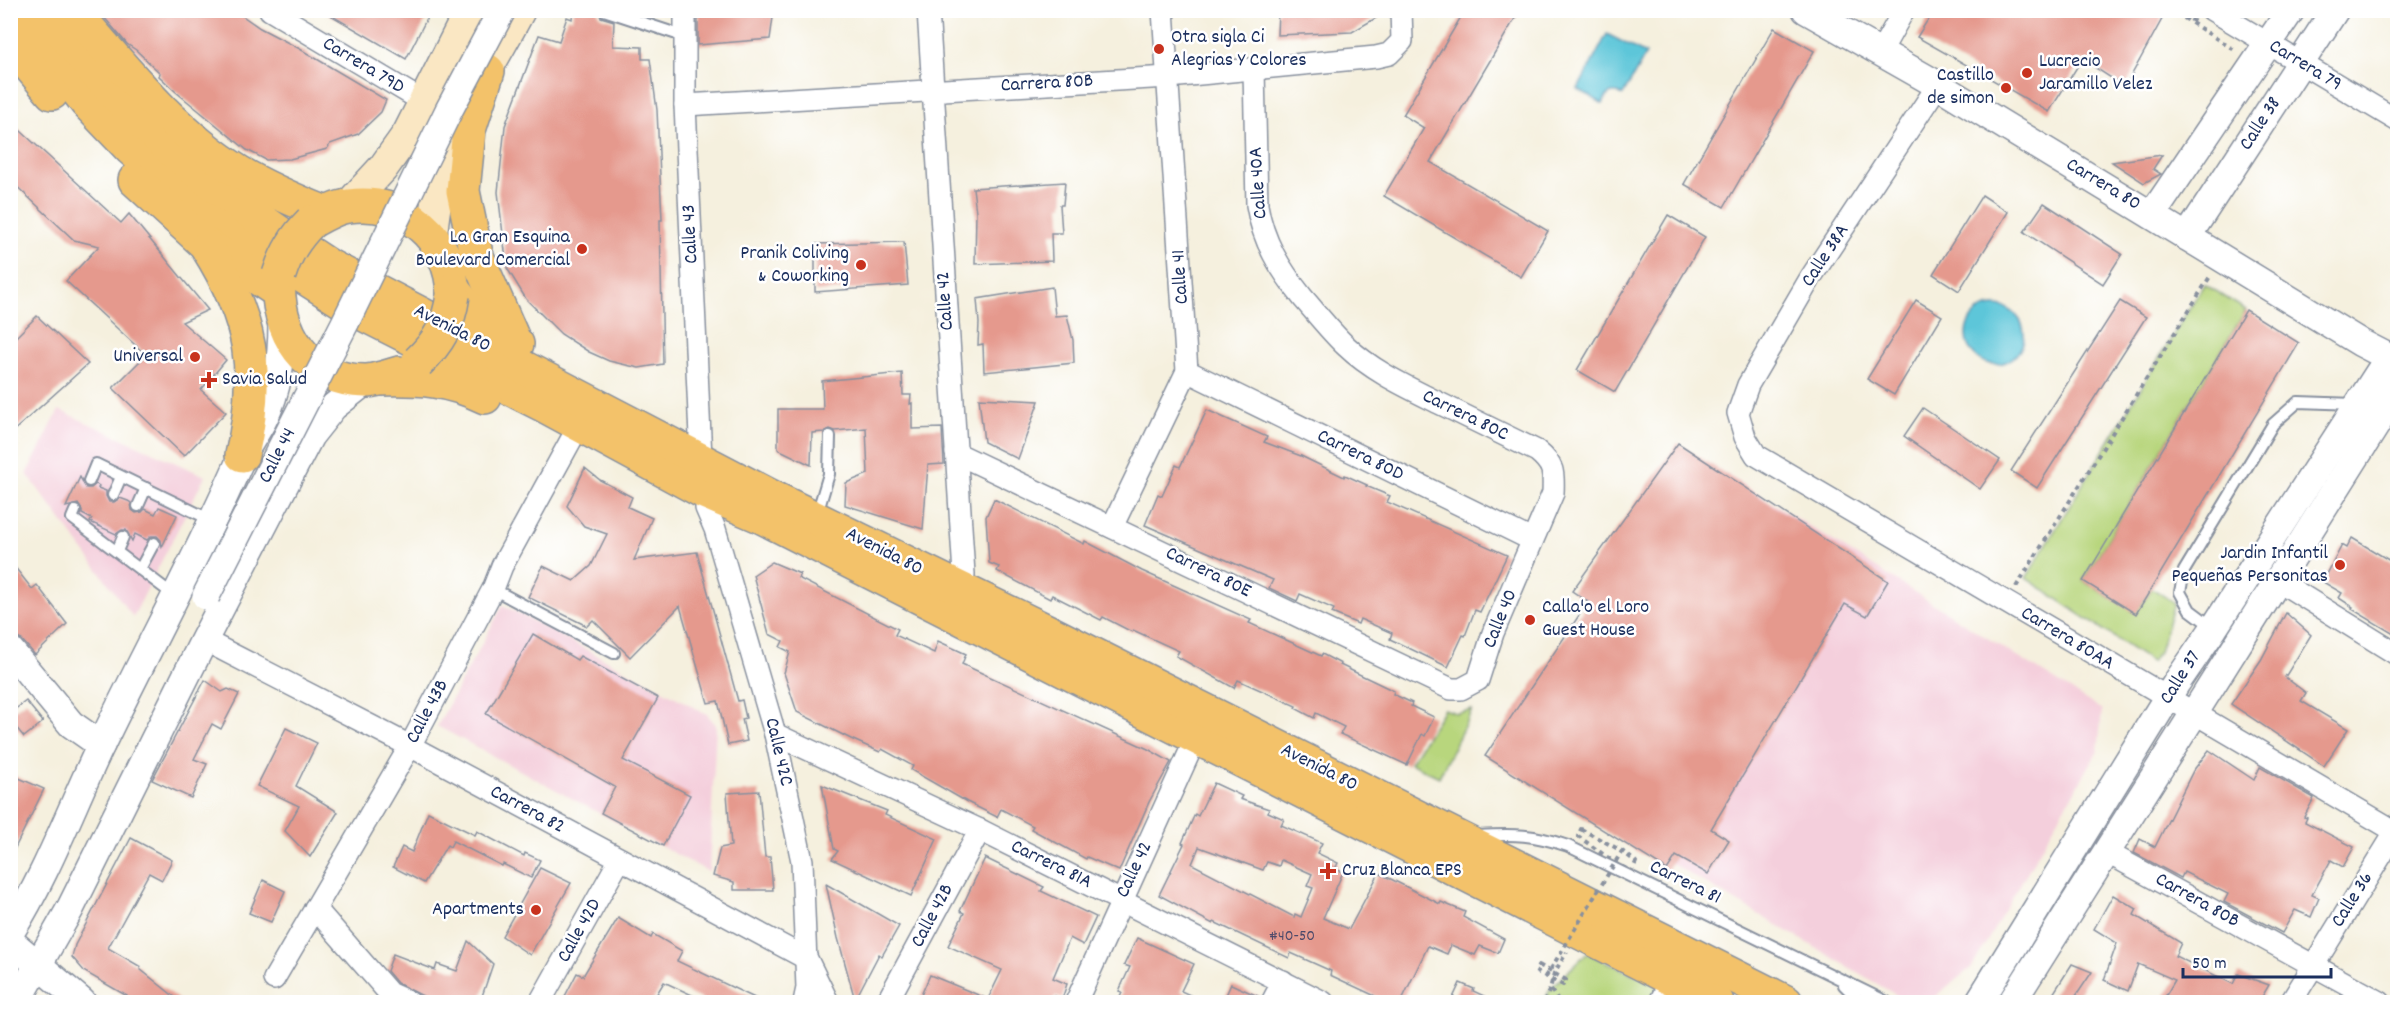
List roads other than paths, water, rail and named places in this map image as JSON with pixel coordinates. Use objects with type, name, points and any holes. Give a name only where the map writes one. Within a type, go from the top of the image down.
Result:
[{"type":"main road","name":"Avenida 80","points":[[15,10],[86,102],[131,149],[163,177],[247,241],[332,297],[543,405],[702,490],[744,508],[1196,738],[1665,991],[1717,1002]]},
{"type":"main road","name":"Avenida 80","points":[[45,10],[114,94],[183,159],[266,224],[331,267],[815,518],[1045,630],[1786,1002]]},
{"type":"main road","points":[[73,10],[152,99],[216,156],[260,184],[329,214],[378,205],[408,215],[432,234],[443,250],[450,269],[453,292],[450,314],[443,333],[432,349],[418,362],[400,373],[373,380]]},
{"type":"main road","points":[[470,10],[396,152],[374,179],[291,246],[279,296],[292,342],[306,358],[324,371],[345,378],[373,380],[418,378],[458,384],[706,508],[744,508]]},
{"type":"main road","points":[[432,234],[441,175],[452,142],[520,10]]},
{"type":"main road","points":[[10,44],[91,137],[202,241],[279,296]]},
{"type":"main road","points":[[488,71],[470,130],[463,192],[476,254],[514,343]]},
{"type":"main road","points":[[202,241],[233,293],[250,348],[253,390],[251,419],[242,454]]},
{"type":"main road","points":[[453,292],[466,306],[514,343],[658,417],[701,458]]},
{"type":"street","name":"Carrera 79D","points":[[270,10],[424,102]]},
{"type":"street","name":"Calle 44","points":[[34,892],[62,861],[191,594],[485,10]]},
{"type":"street","name":"Calle 44","points":[[10,933],[34,892],[101,746],[335,344],[449,110],[502,10]]},
{"type":"street","name":"Calle 43","points":[[685,10],[687,37],[685,105],[701,458]]},
{"type":"street","name":"Calle 42","points":[[928,10],[964,574],[963,591]]},
{"type":"street","name":"Calle 41","points":[[1112,527],[1187,371],[1163,10]]},
{"type":"street","name":"Carrera 80B","points":[[685,105],[1169,77],[1376,57],[1389,54],[1402,41],[1401,10]]},
{"type":"street","name":"Carrera 80","points":[[1806,10],[1881,51],[2361,343],[2393,360]]},
{"type":"street","points":[[1881,51],[1904,10]]},
{"type":"street","name":"Carrera 79","points":[[2212,10],[2261,53],[2300,64],[2397,121]]},
{"type":"street","name":"Calle 38","points":[[2152,215],[2291,10]]},
{"type":"street","name":"Calle 38","points":[[2187,237],[2335,10]]},
{"type":"street","name":"Calle 40A","points":[[1254,70],[1257,206],[1260,225],[1283,273],[1318,315]]},
{"type":"street","name":"Calle 38A","points":[[1745,437],[1738,413],[1748,385],[1811,277],[1938,85]]},
{"type":"street","name":"Calle 44","points":[[70,909],[79,868],[191,594],[213,521],[242,454],[264,418],[277,380],[282,351],[279,296]]},
{"type":"street","name":"Carrera 80C","points":[[1318,315],[1346,346],[1379,371],[1537,451],[1550,462],[1554,477],[1553,493],[1532,540]]},
{"type":"street","name":"Calle 37","points":[[1979,1002],[2177,682],[2360,404],[2393,360]]},
{"type":"street","name":"Carrera 80D","points":[[1187,371],[1532,540]]},
{"type":"street","name":"Calle 44","points":[[17,1002],[70,909],[204,640],[310,436],[333,407],[373,380]]},
{"type":"street","name":"Calle 37","points":[[2012,1002],[2108,853],[2193,713],[2397,390]]},
{"type":"street","name":"Carrera 80AA","points":[[1745,437],[1756,455],[2168,699],[2397,831]]},
{"type":"street","name":"Calle 43B","points":[[274,979],[410,746],[493,589],[502,566],[571,440]]},
{"type":"street","name":"Carrera 80E","points":[[956,453],[1451,689],[1461,689]]},
{"type":"street","name":"Calle 42C","points":[[706,508],[715,529],[775,734],[802,861],[807,958],[807,988],[804,1002]]},
{"type":"street","name":"Calle 40","points":[[1461,689],[1478,680],[1493,633],[1532,540]]},
{"type":"street","points":[[2277,580],[2397,655]]},
{"type":"street","name":"Carrera 82","points":[[204,640],[410,746],[807,958]]},
{"type":"street","points":[[10,650],[71,724],[101,746]]},
{"type":"street","name":"Carrera 81A","points":[[775,734],[980,830],[1323,1002]]},
{"type":"street","name":"Calle 42","points":[[1076,1002],[1196,738]]},
{"type":"street","name":"Calle 42B","points":[[887,1002],[980,830]]},
{"type":"street","name":"Calle 36","points":[[2291,1002],[2397,831]]},
{"type":"street","name":"Carrera 80B","points":[[2108,853],[2380,1002]]},
{"type":"street","name":"Calle 42D","points":[[540,1002],[620,859]]},
{"type":"street","points":[[315,908],[385,998],[410,1002]]},
{"type":"street","points":[[10,941],[82,1002]]},
{"type":"street","points":[[807,958],[828,1002]]},
{"type":"street","points":[[1272,1002],[1283,981]]},
{"type":"lane","points":[[604,10],[634,15],[687,37]]},
{"type":"lane","points":[[2214,628],[2190,610],[2180,592],[2184,572],[2273,424],[2298,402],[2360,404]]},
{"type":"lane","points":[[815,518],[828,474],[830,436]]},
{"type":"lane","points":[[89,481],[96,464],[146,488],[171,506],[213,521]]},
{"type":"lane","points":[[113,495],[122,477]]},
{"type":"lane","points":[[138,506],[146,488]]},
{"type":"lane","points":[[75,511],[72,518],[97,530],[117,551],[140,569],[191,594]]},
{"type":"lane","points":[[117,551],[123,537]]},
{"type":"lane","points":[[140,569],[154,543]]},
{"type":"lane","points":[[493,589],[614,653]]},
{"type":"lane","name":"Carrera 81","points":[[1457,837],[1516,834],[1545,837],[1569,846],[1887,1002]]},
{"type":"lane","points":[[1839,980],[1861,1002]]},
{"type":"water","points":[[1607,34],[1646,54],[1623,95],[1610,94],[1603,104],[1578,89]]},
{"type":"water","points":[[1995,306],[2011,311],[2019,319],[2024,335],[2019,351],[2011,359],[1995,364],[1979,359],[1971,351],[1966,335],[1971,319],[1979,311]]},
{"type":"place","name":"Otra sigla Ci Alegrias Y Colores","points":[[1159,49]]},
{"type":"place","name":"Lucrecio Jaramillo Velez","points":[[2027,73]]},
{"type":"place","name":"Castillo de simon","points":[[2006,88]]},
{"type":"place","name":"La Gran Esquina Boulevard Comercial","points":[[582,249]]},
{"type":"place","name":"Pranik Coliving & Coworking","points":[[861,265]]},
{"type":"place","name":"Universal","points":[[195,357]]},
{"type":"place","name":"Savia Salud","points":[[209,380]]},
{"type":"place","name":"Jardin Infantil Pequeñas Personitas","points":[[2340,565]]},
{"type":"place","name":"Calla'o el Loro Guest House","points":[[1530,620]]},
{"type":"place","name":"Cruz Blanca EPS","points":[[1328,871]]},
{"type":"place","name":"Apartments","points":[[536,910]]}]
